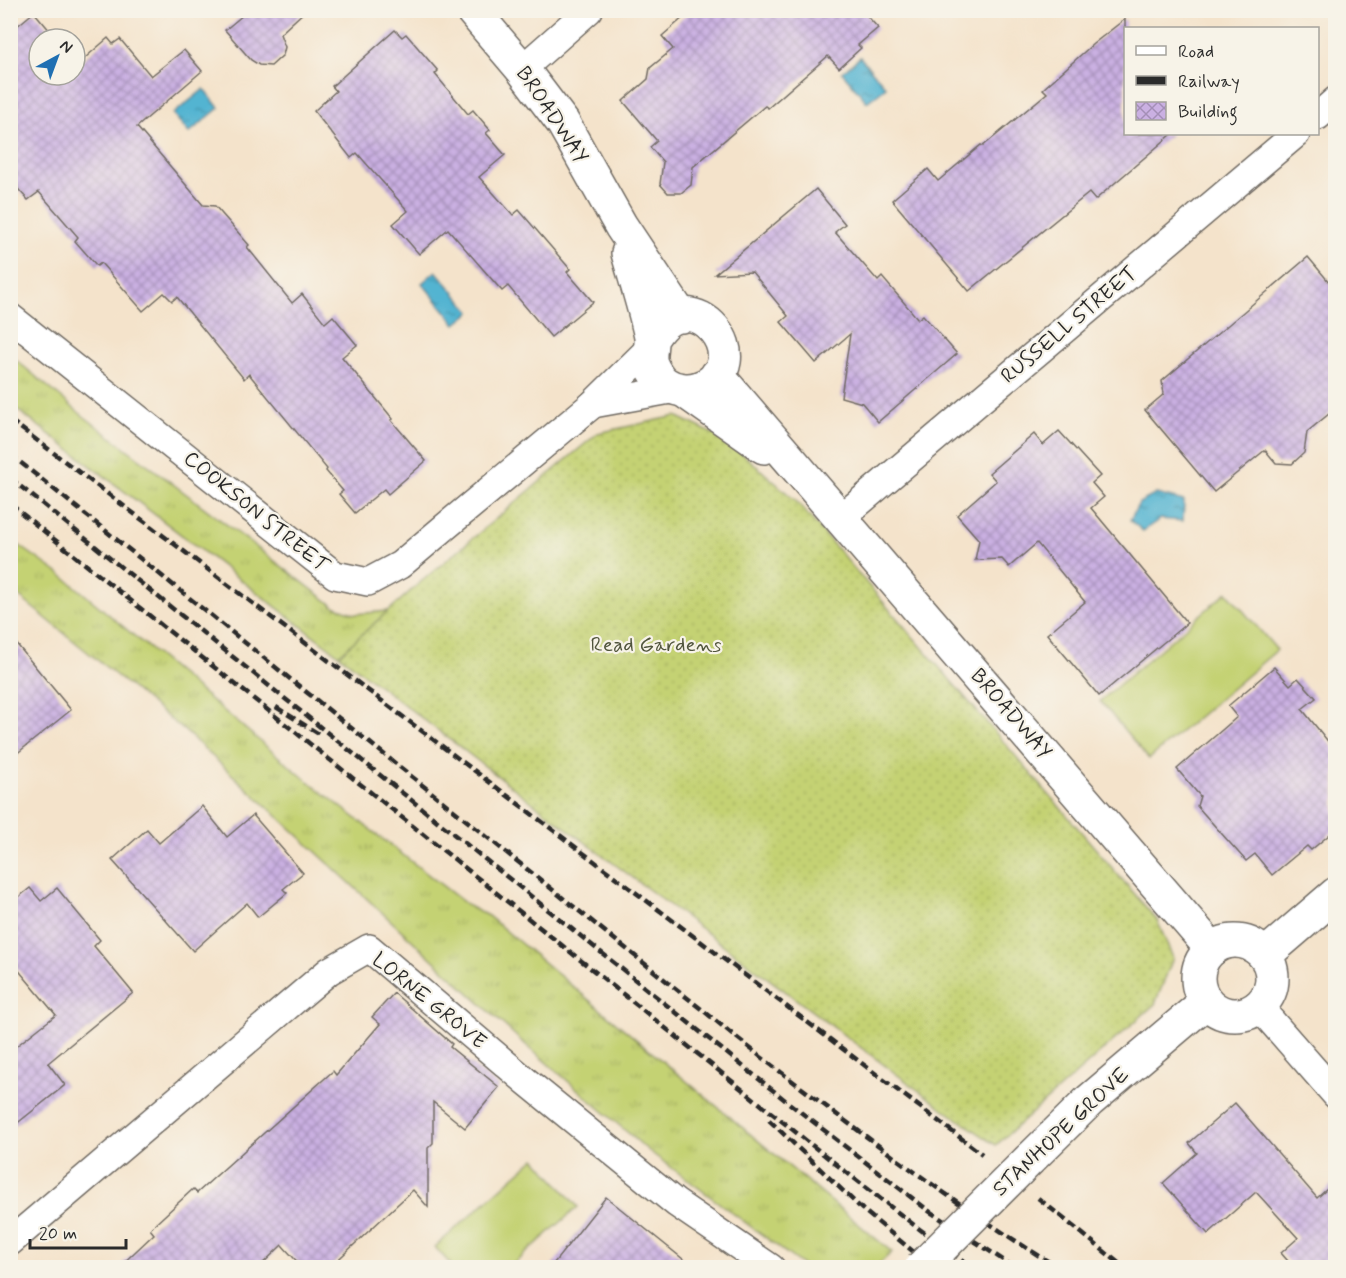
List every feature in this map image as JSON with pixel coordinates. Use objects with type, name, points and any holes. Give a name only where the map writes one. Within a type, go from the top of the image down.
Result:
[{"type":"street","name":"BROADWAY","points":[[472,10],[522,69],[563,123],[621,226],[681,316]]},
{"type":"street","points":[[522,69],[589,10]]},
{"type":"street","points":[[1319,114],[1335,100]]},
{"type":"street","name":"RUSSELL STREET","points":[[842,517],[1295,135]]},
{"type":"street","name":"BROADWAY","points":[[621,226],[651,344],[650,361],[656,373],[664,383],[680,389],[809,480]]},
{"type":"street","points":[[651,344],[658,329],[667,321],[681,316],[694,316],[706,321],[716,329],[725,353],[717,375],[708,384],[696,389],[680,389]]},
{"type":"street","name":"COOKSON STREET","points":[[10,317],[335,575],[368,582],[400,565],[593,404],[651,344]]},
{"type":"street","name":"BROADWAY","points":[[717,375],[842,517],[1212,949]]},
{"type":"street","name":"COOKSON STREET","points":[[593,404],[680,389]]},
{"type":"street","points":[[1265,955],[1335,894]]},
{"type":"street","points":[[1234,940],[1247,942],[1265,955],[1271,966],[1273,981],[1269,994],[1259,1007],[1248,1013],[1233,1016],[1219,1012],[1206,1002],[1198,988],[1198,973],[1203,959],[1212,949],[1234,940]]},
{"type":"street","name":"LORNE GROVE","points":[[10,1242],[329,971],[369,948],[519,1075],[676,1203],[771,1268]]},
{"type":"street","name":"STANHOPE GROVE","points":[[921,1268],[1089,1101],[1206,1002]]},
{"type":"street","points":[[1259,1007],[1335,1095]]},
{"type":"green space","points":[[10,355],[82,415],[334,606],[355,614],[388,611],[339,655],[11,405]]},
{"type":"green space","name":"Read Gardens","points":[[676,416],[728,441],[796,501],[1157,920],[1173,958],[1155,1004],[996,1145],[946,1111],[566,828],[339,655],[423,580],[598,433]]},
{"type":"green space","points":[[10,539],[64,577],[304,778],[470,907],[488,916],[892,1252],[876,1267],[805,1267],[649,1151],[518,1038],[186,732],[11,590]]},
{"type":"green space","points":[[1227,592],[1277,650],[1149,759],[1100,701]]},
{"type":"green space","points":[[535,1158],[578,1207],[510,1267],[453,1267],[435,1247]]},
{"type":"water","points":[[860,57],[886,87],[867,102],[842,72]]},
{"type":"water","points":[[204,89],[219,108],[189,133],[173,114]]},
{"type":"water","points":[[436,271],[471,312],[456,324],[422,283]]},
{"type":"water","points":[[1156,494],[1184,501],[1183,521],[1160,519],[1143,531],[1130,520],[1139,503]]},
{"type":"building","points":[[249,10],[306,10],[280,34],[285,47],[283,55],[271,66],[259,65],[251,60],[225,30]]},
{"type":"building","points":[[692,10],[862,10],[878,28],[858,45],[861,48],[839,68],[828,56],[768,108],[765,106],[693,167],[691,185],[681,193],[668,193],[660,184],[663,162],[650,147],[657,141],[623,101],[648,79],[650,68],[673,49],[662,36]]},
{"type":"building","points":[[34,12],[47,27],[27,27],[27,87],[87,87],[87,56],[108,38],[113,44],[120,39],[151,76],[184,50],[202,71],[137,127],[203,205],[215,206],[249,245],[247,247],[292,303],[302,294],[325,323],[333,316],[357,345],[342,357],[426,461],[388,494],[384,489],[355,513],[339,494],[343,491],[326,471],[327,469],[249,374],[244,379],[177,297],[172,301],[164,293],[143,311],[101,263],[97,266],[75,241],[78,237],[39,192],[28,200],[10,180],[10,32]]},
{"type":"building","points":[[1125,19],[1124,135],[1171,135],[1095,200],[1089,193],[969,291],[892,200],[928,169],[938,181],[1047,93],[1043,89]]},
{"type":"building","points":[[395,30],[402,37],[406,34],[438,71],[435,74],[468,114],[473,110],[490,130],[486,133],[505,155],[479,177],[513,215],[519,210],[570,269],[567,272],[593,302],[551,337],[508,286],[502,291],[448,229],[419,254],[393,224],[408,211],[357,153],[351,158],[314,111],[336,91],[332,86]]},
{"type":"building","points":[[816,189],[845,224],[835,232],[878,281],[882,277],[918,319],[923,315],[957,354],[878,422],[862,403],[841,397],[850,334],[816,363],[781,322],[788,316],[752,272],[715,274]]},
{"type":"building","points":[[1308,257],[1335,289],[1335,409],[1307,432],[1304,453],[1292,464],[1276,463],[1265,450],[1214,492],[1145,410],[1164,394],[1162,381]]},
{"type":"building","points":[[1059,431],[1100,476],[1092,483],[1104,497],[1091,508],[1187,623],[1099,696],[1047,634],[1085,602],[1037,543],[1009,567],[1002,559],[975,560],[979,540],[957,515],[996,481],[989,473],[1034,434],[1043,445]]},
{"type":"building","points":[[10,636],[71,710],[10,759]]},
{"type":"building","points":[[1274,667],[1290,685],[1298,678],[1316,698],[1302,709],[1335,750],[1335,830],[1311,850],[1307,846],[1272,875],[1255,854],[1246,861],[1197,806],[1200,796],[1177,769],[1237,717],[1228,706]]},
{"type":"building","points":[[202,806],[227,837],[253,815],[303,873],[283,889],[287,893],[258,917],[247,903],[193,951],[112,860],[147,829],[159,843]]},
{"type":"building","points":[[30,888],[41,901],[57,888],[100,940],[94,946],[133,993],[48,1063],[65,1085],[10,1129],[10,1051],[56,1015],[10,960],[10,904]]},
{"type":"building","points":[[394,993],[452,1044],[450,1047],[499,1087],[465,1128],[433,1102],[433,1143],[428,1148],[428,1207],[413,1190],[329,1268],[303,1268],[282,1245],[258,1268],[118,1268],[154,1234],[150,1229],[193,1189],[197,1193],[333,1071],[336,1075],[380,1024],[372,1017]]},
{"type":"building","points":[[1235,1103],[1317,1198],[1335,1182],[1335,1268],[1294,1268],[1281,1253],[1298,1238],[1256,1192],[1208,1234],[1163,1183],[1197,1153],[1189,1143]]},
{"type":"building","points":[[606,1197],[694,1268],[550,1268]]},
{"type":"railway","points":[[10,420],[982,1154]]},
{"type":"railway","points":[[10,454],[761,1057],[870,1140],[982,1219],[1059,1268]]},
{"type":"railway","points":[[10,478],[785,1100],[929,1211],[1015,1268]]},
{"type":"railway","points":[[10,504],[818,1150],[972,1268]]},
{"type":"railway","points":[[276,707],[319,734]]},
{"type":"railway","points":[[769,1120],[862,1209],[933,1268]]},
{"type":"railway","points":[[1038,1198],[1125,1268]]}]
